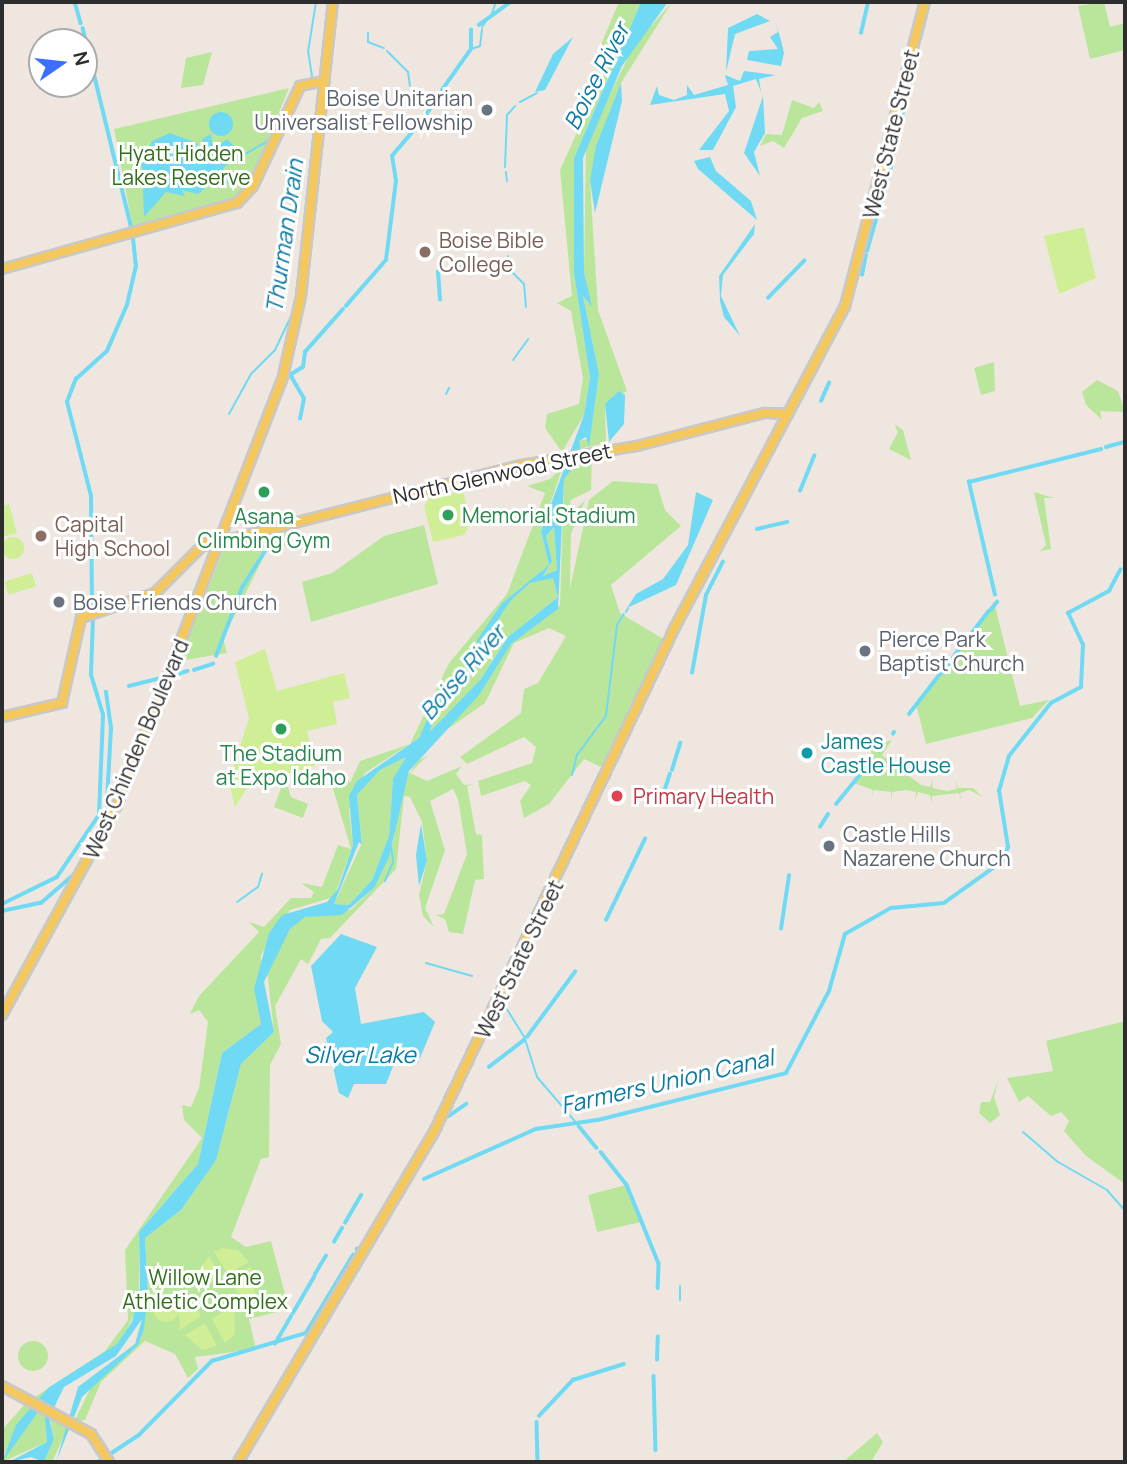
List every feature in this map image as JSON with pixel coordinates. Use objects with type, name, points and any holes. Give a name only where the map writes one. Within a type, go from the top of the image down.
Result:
[{"type":"main road","name":"West Chinden Boulevard","points":[[2,1014],[111,819],[237,498],[297,321],[333,2]]},
{"type":"main road","name":"West State Street","points":[[767,452],[845,306],[925,2]]},
{"type":"main road","points":[[2,269],[237,203],[253,186],[300,86],[324,81]]},
{"type":"main road","name":"West State Street","points":[[240,1462],[433,1135],[675,627],[767,452],[857,267]]},
{"type":"main road","points":[[794,403],[801,415]]},
{"type":"main road","name":"North Glenwood Street","points":[[722,424],[768,410],[786,414]]},
{"type":"main road","points":[[771,412],[779,426]]},
{"type":"main road","name":"North Glenwood Street","points":[[221,539],[565,456],[771,412],[786,414]]},
{"type":"main road","name":"West Chinden Boulevard","points":[[202,589],[213,556],[230,524],[237,498]]},
{"type":"main road","points":[[230,524],[239,534]]},
{"type":"main road","name":"North Glenwood Street","points":[[2,717],[62,703],[89,615],[155,593],[205,545],[284,524]]},
{"type":"main road","points":[[205,545],[213,556]]},
{"type":"main road","points":[[2,1385],[79,1427],[108,1458]]},
{"type":"green space","points":[[641,2],[574,158],[574,273],[590,378],[584,415],[562,452],[545,428],[547,414],[579,404],[583,378],[571,311],[557,303],[572,296],[560,170],[603,75],[601,45],[618,4]]},
{"type":"green space","points":[[672,2],[621,83],[590,181],[598,310],[627,391],[605,404],[606,443],[578,449],[579,441],[590,438],[599,374],[583,296],[591,306],[584,272],[586,144],[633,47]]},
{"type":"green space","points":[[1104,2],[1110,27],[1125,23],[1125,50],[1090,59],[1078,6]]},
{"type":"green space","points":[[212,52],[203,85],[181,88],[186,58]]},
{"type":"green space","name":"Hyatt Hidden Lakes Reserve","points":[[289,88],[248,188],[235,200],[133,229],[114,129]]},
{"type":"green space","points":[[792,100],[814,108],[819,102],[823,111],[802,118],[784,148],[773,141],[760,146],[766,134],[782,135]]},
{"type":"green space","points":[[1084,227],[1096,278],[1059,294],[1044,236]]},
{"type":"green space","points":[[994,362],[995,391],[981,395],[974,368]]},
{"type":"green space","points":[[1097,380],[1118,391],[1125,412],[1100,411],[1102,420],[1086,405],[1082,392]]},
{"type":"green space","points":[[894,424],[903,430],[911,460],[889,449],[898,432]]},
{"type":"green space","points":[[592,453],[591,490],[571,500],[567,518],[585,500],[571,534],[570,588],[589,500],[613,481],[657,484],[665,510],[681,526],[611,585],[620,613],[665,640],[605,769],[584,759],[549,804],[524,818],[520,801],[531,785],[525,781],[481,796],[478,781],[532,763],[536,747],[524,737],[467,764],[460,757],[521,713],[524,689],[538,683],[566,636],[549,628],[514,643],[485,703],[442,733],[511,644],[560,605],[564,478],[582,456]]},
{"type":"green space","points":[[563,466],[541,531],[549,565],[502,603],[478,640],[476,664],[441,688],[419,738],[410,744],[449,663],[507,594],[545,493],[527,486],[550,479]]},
{"type":"green space","name":"Memorial Stadium","points":[[463,491],[471,523],[464,535],[433,542],[424,506],[429,498]]},
{"type":"green space","points":[[1034,492],[1054,498],[1044,498],[1051,549],[1040,551],[1046,545]]},
{"type":"green space","points":[[9,504],[17,533],[2,537],[2,506]]},
{"type":"green space","points":[[424,525],[438,584],[311,622],[302,582],[332,573],[384,536]]},
{"type":"green space","points":[[554,527],[557,570],[543,576],[552,561],[546,536]]},
{"type":"green space","points":[[285,528],[290,545],[266,552],[223,639],[227,653],[179,661],[226,543]]},
{"type":"green space","points":[[13,537],[21,540],[24,548],[21,556],[13,559],[5,556],[2,548],[5,540]]},
{"type":"green space","points":[[32,573],[36,586],[8,595],[4,581]]},
{"type":"green space","points":[[553,577],[558,597],[508,637],[481,679],[429,734],[442,702],[483,658],[483,642],[511,599],[530,583]]},
{"type":"green space","points":[[994,602],[1020,706],[1049,700],[1032,718],[926,744],[916,704]]},
{"type":"green space","name":"The Stadium at Expo Idaho","points":[[265,649],[277,691],[344,673],[350,698],[333,702],[337,724],[307,731],[315,766],[249,785],[235,807],[229,781],[249,718],[235,662]]},
{"type":"green space","points":[[892,740],[882,755],[906,773],[911,767],[908,775],[921,785],[930,787],[933,779],[932,788],[947,791],[957,789],[956,780],[958,788],[973,788],[983,797],[969,790],[960,793],[961,800],[959,793],[932,796],[932,803],[930,795],[918,792],[915,801],[916,792],[906,790],[892,792],[892,804],[891,792],[874,790],[872,798],[873,790],[854,783],[873,759],[870,747]]},
{"type":"green space","points":[[409,744],[365,773],[349,810],[353,845],[334,897],[290,910],[261,955],[261,1024],[222,1053],[198,1164],[139,1232],[139,1302],[126,1333],[117,1344],[37,1402],[32,1399],[105,1351],[128,1320],[125,1250],[202,1138],[184,1120],[182,1105],[191,1107],[199,1088],[208,1022],[199,1010],[190,1014],[199,996],[259,932],[249,922],[264,927],[291,898],[311,898],[314,892],[301,883],[322,887],[338,845],[351,849],[327,769],[338,782],[347,777],[350,783],[360,761]]},
{"type":"green space","name":"Willow Lane Athletic Complex","points":[[429,754],[410,773],[427,781],[462,766],[456,774],[464,785],[475,784],[467,786],[476,834],[482,835],[484,879],[475,880],[463,934],[449,932],[445,919],[436,915],[444,914],[467,854],[458,799],[453,789],[430,801],[445,850],[425,908],[434,927],[423,916],[419,895],[427,861],[422,822],[410,797],[404,796],[396,869],[330,938],[321,939],[308,964],[301,959],[275,1006],[281,1044],[270,1065],[269,1157],[261,1159],[231,1237],[246,1247],[271,1241],[289,1309],[249,1319],[256,1349],[195,1357],[198,1369],[188,1378],[175,1354],[145,1341],[101,1382],[85,1420],[74,1422],[93,1383],[141,1338],[148,1294],[145,1238],[181,1210],[216,1159],[241,1064],[274,1032],[267,970],[290,929],[304,917],[350,910],[374,888],[393,842],[403,782],[418,761]]},
{"type":"green space","points":[[406,757],[393,780],[389,836],[372,880],[349,905],[334,904],[362,843],[357,795],[380,770]]},
{"type":"green space","points":[[288,787],[291,797],[308,804],[303,818],[274,807],[281,788]]},
{"type":"green space","points":[[1125,1021],[1125,1184],[1086,1156],[1064,1131],[1069,1121],[1061,1112],[1051,1116],[1028,1096],[1019,1102],[1007,1078],[1053,1071],[1046,1041]]},
{"type":"green space","points":[[999,1078],[994,1097],[1000,1115],[990,1123],[979,1113],[981,1102],[990,1102]]},
{"type":"green space","points":[[626,1185],[641,1222],[597,1232],[588,1195]]},
{"type":"green space","points":[[223,1248],[238,1250],[249,1262],[228,1274],[214,1252]]},
{"type":"green space","points":[[209,1256],[221,1277],[198,1290],[195,1277]]},
{"type":"green space","points":[[251,1266],[255,1294],[243,1303],[231,1280]]},
{"type":"green space","points":[[166,1296],[175,1300],[179,1309],[175,1318],[166,1322],[157,1318],[153,1309],[157,1300]]},
{"type":"green space","points":[[190,1296],[201,1316],[180,1330],[178,1306]]},
{"type":"green space","points":[[234,1305],[235,1334],[225,1343],[212,1319]]},
{"type":"green space","points":[[205,1323],[217,1346],[202,1350],[185,1335]]},
{"type":"green space","points":[[33,1341],[39,1342],[47,1350],[47,1362],[39,1370],[33,1371],[27,1370],[19,1362],[18,1356],[19,1350],[27,1342]]},
{"type":"green space","points":[[26,1403],[33,1406],[2,1457],[2,1430]]},
{"type":"green space","points":[[45,1403],[47,1442],[2,1462],[27,1423]]},
{"type":"green space","points":[[49,1415],[69,1425],[52,1462],[44,1462],[54,1439]]},
{"type":"green space","points":[[877,1433],[883,1442],[871,1462],[843,1462]]},
{"type":"water","points":[[641,2],[668,2],[622,66],[583,158],[584,272],[592,307],[583,296],[599,374],[589,447],[586,437],[579,441],[582,456],[564,479],[558,609],[511,644],[479,695],[409,771],[389,857],[374,888],[342,915],[305,917],[290,929],[264,982],[274,1032],[241,1064],[216,1160],[181,1210],[145,1238],[148,1294],[144,1329],[138,1345],[82,1397],[56,1462],[78,1387],[135,1344],[142,1319],[116,1356],[64,1387],[49,1418],[54,1439],[44,1462],[31,1457],[9,1462],[47,1442],[44,1404],[2,1462],[16,1425],[48,1388],[117,1344],[132,1322],[140,1289],[139,1232],[198,1164],[222,1053],[261,1024],[254,989],[269,933],[282,915],[327,902],[338,889],[353,845],[349,796],[357,781],[419,738],[441,688],[476,664],[477,640],[502,603],[549,565],[541,531],[584,415],[590,378],[574,273],[574,158]],"holes":[[[554,527],[557,570],[543,576],[552,561],[546,536]],[[553,578],[558,597],[508,637],[481,679],[429,733],[442,702],[486,656],[483,642],[511,600],[530,583]],[[406,757],[393,779],[389,836],[372,880],[349,905],[334,904],[359,842],[362,845],[357,795],[380,770]]]},
{"type":"water","points":[[757,14],[770,21],[735,34],[726,72],[728,28]]},
{"type":"water","points":[[776,24],[784,53],[781,66],[747,60],[749,51],[778,49],[770,37],[778,32]]},
{"type":"water","points":[[573,37],[545,90],[535,92],[553,54]]},
{"type":"water","points":[[744,71],[776,75],[759,79],[761,92],[756,79],[733,86],[736,107],[713,150],[699,150],[729,111],[725,94],[650,105],[657,86],[659,95],[674,100],[687,95],[687,85],[694,95],[728,85],[725,75],[740,81]]},
{"type":"water","points":[[621,83],[622,101],[595,213],[590,181],[596,146]]},
{"type":"water","points":[[763,96],[765,133],[754,152],[760,176],[744,153]]},
{"type":"water","points":[[221,112],[232,119],[233,124],[226,135],[221,136],[210,129],[209,124],[216,113]]},
{"type":"water","points":[[170,133],[197,143],[204,163],[238,156],[223,168],[228,179],[246,181],[208,186],[198,194],[182,190],[185,196],[166,192],[144,217],[143,189],[162,177],[144,175],[141,164],[152,141]]},
{"type":"water","points":[[211,134],[213,150],[227,139],[235,147],[206,159],[202,139]]},
{"type":"water","points":[[710,157],[716,171],[751,201],[757,220],[698,169],[694,161]]},
{"type":"water","points":[[755,224],[754,234],[723,275],[721,296],[740,336],[724,317],[720,301],[719,276]]},
{"type":"water","points":[[619,391],[625,395],[624,424],[609,442],[605,404]]},
{"type":"water","points":[[696,492],[713,500],[676,585],[627,608],[636,594],[663,579],[688,545]]},
{"type":"water","points":[[421,824],[427,861],[419,886],[416,855]]},
{"type":"water","name":"Silver Lake","points":[[341,934],[377,947],[355,988],[361,1024],[424,1012],[435,1022],[418,1063],[394,1064],[386,1084],[354,1084],[348,1098],[339,1093],[326,1038],[333,1032],[322,1021],[311,966]]},
{"type":"waterway","points":[[75,2],[81,23]]},
{"type":"waterway","name":"Thurman Drain","points":[[312,76],[308,52],[316,2]]},
{"type":"waterway","points":[[492,13],[496,2]]},
{"type":"waterway","points":[[479,25],[511,2]]},
{"type":"waterway","points":[[861,33],[868,2]]},
{"type":"waterway","points":[[920,39],[929,2]]},
{"type":"waterway","points":[[482,27],[486,21]]},
{"type":"waterway","points":[[471,49],[480,46],[482,29]]},
{"type":"waterway","points":[[442,90],[471,49],[471,30]]},
{"type":"waterway","points":[[368,33],[368,42],[384,48]]},
{"type":"waterway","points":[[892,160],[918,45]]},
{"type":"waterway","points":[[387,51],[408,72],[410,86]]},
{"type":"waterway","points":[[98,90],[132,229]]},
{"type":"waterway","points":[[520,102],[537,93]]},
{"type":"waterway","points":[[424,118],[440,94]]},
{"type":"waterway","points":[[505,167],[507,115],[515,106]]},
{"type":"waterway","points":[[346,306],[386,260],[396,181],[392,156],[420,123]]},
{"type":"waterway","name":"Thurman Drain","points":[[296,301],[315,128]]},
{"type":"waterway","points":[[240,157],[268,141]]},
{"type":"waterway","points":[[867,251],[892,164]]},
{"type":"waterway","points":[[506,172],[507,181]]},
{"type":"waterway","points":[[92,608],[91,496],[67,402],[76,379],[107,351],[127,305],[136,267],[133,237]]},
{"type":"waterway","points":[[862,275],[866,255]]},
{"type":"waterway","points":[[508,256],[509,268]]},
{"type":"waterway","points":[[768,298],[804,261]]},
{"type":"waterway","points":[[440,300],[438,272],[464,265]]},
{"type":"waterway","points":[[512,272],[524,284],[526,307]]},
{"type":"waterway","points":[[300,419],[304,399],[290,375],[303,367],[305,352],[343,309]]},
{"type":"waterway","name":"Thurman Drain","points":[[229,414],[251,374],[275,350],[294,310]]},
{"type":"waterway","points":[[513,360],[528,339]]},
{"type":"waterway","points":[[821,401],[829,383]]},
{"type":"waterway","points":[[446,394],[449,388]]},
{"type":"waterway","points":[[1106,447],[1125,442]]},
{"type":"waterway","points":[[995,595],[969,482],[1101,449]]},
{"type":"waterway","points":[[800,491],[814,456]]},
{"type":"waterway","points":[[757,529],[787,522]]},
{"type":"waterway","points":[[216,656],[242,588],[269,545],[266,535]]},
{"type":"waterway","points":[[692,673],[706,595],[723,562]]},
{"type":"waterway","name":"Farmers Union Canal","points":[[424,1179],[536,1129],[598,1120],[786,1073],[829,991],[845,934],[891,908],[944,903],[1003,861],[1008,847],[999,791],[1009,756],[1051,703],[1081,687],[1083,645],[1068,613],[1109,591],[1120,570]]},
{"type":"waterway","points":[[991,610],[997,602]]},
{"type":"waterway","points":[[626,612],[628,608]]},
{"type":"waterway","points":[[909,714],[989,611]]},
{"type":"waterway","points":[[572,775],[577,755],[606,716],[617,625],[624,614]]},
{"type":"waterway","points":[[2,904],[57,877],[99,815],[103,715],[91,675],[93,618]]},
{"type":"waterway","points":[[194,670],[213,664]]},
{"type":"waterway","points":[[175,675],[187,671]]},
{"type":"waterway","points":[[129,686],[162,678]]},
{"type":"waterway","points":[[106,692],[111,728],[106,818]]},
{"type":"waterway","name":"Boise River","points":[[426,736],[445,723]]},
{"type":"waterway","points":[[672,770],[680,743]]},
{"type":"waterway","points":[[879,751],[883,745]]},
{"type":"waterway","points":[[836,804],[872,760]]},
{"type":"waterway","points":[[663,795],[670,774]]},
{"type":"waterway","points":[[820,827],[828,814]]},
{"type":"waterway","points":[[91,846],[100,828]]},
{"type":"waterway","points":[[606,920],[645,839]]},
{"type":"waterway","name":"Boise River","points":[[391,847],[393,860]]},
{"type":"waterway","points":[[385,881],[393,862]]},
{"type":"waterway","points":[[2,911],[41,903],[78,871]]},
{"type":"waterway","points":[[237,902],[258,887],[262,874]]},
{"type":"waterway","points":[[781,929],[789,876]]},
{"type":"waterway","points":[[426,963],[472,976]]},
{"type":"waterway","points":[[527,1037],[575,972]]},
{"type":"waterway","points":[[503,1003],[524,1036],[537,1077],[579,1126]]},
{"type":"waterway","points":[[489,1067],[524,1040]]},
{"type":"waterway","points":[[449,1116],[466,1104]]},
{"type":"waterway","points":[[579,1126],[597,1148]]},
{"type":"waterway","points":[[1023,1132],[1058,1162],[1107,1190],[1125,1211]]},
{"type":"waterway","points":[[601,1152],[627,1185],[659,1264],[658,1288]]},
{"type":"waterway","points":[[345,1223],[361,1195]]},
{"type":"waterway","points":[[334,1242],[342,1228]]},
{"type":"waterway","name":"Farmers Union Canal","points":[[98,1462],[139,1435],[212,1361],[306,1333],[353,1255]]},
{"type":"waterway","points":[[315,1274],[326,1256]]},
{"type":"waterway","points":[[293,1313],[314,1277]]},
{"type":"waterway","points":[[680,1286],[680,1300]]},
{"type":"waterway","points":[[275,1344],[291,1316]]},
{"type":"waterway","points":[[657,1360],[658,1337]]},
{"type":"waterway","points":[[539,1416],[573,1380],[624,1364]]},
{"type":"waterway","points":[[654,1376],[656,1450]]},
{"type":"waterway","points":[[537,1422],[538,1462]]},
{"type":"place","name":"Boise Unitarian Universalist Fellowship","points":[[487,110]]},
{"type":"place","name":"Boise Bible College","points":[[425,252]]},
{"type":"place","name":"Asana Climbing Gym","points":[[264,492]]},
{"type":"place","name":"Memorial Stadium","points":[[448,515]]},
{"type":"place","name":"Capital High School","points":[[41,536]]},
{"type":"place","name":"Boise Friends Church","points":[[59,602]]},
{"type":"place","name":"Pierce Park Baptist Church","points":[[865,651]]},
{"type":"place","name":"The Stadium at Expo Idaho","points":[[281,729]]},
{"type":"place","name":"James Castle House","points":[[807,753]]},
{"type":"place","name":"Primary Health","points":[[617,796]]},
{"type":"place","name":"Castle Hills Nazarene Church","points":[[829,846]]}]
